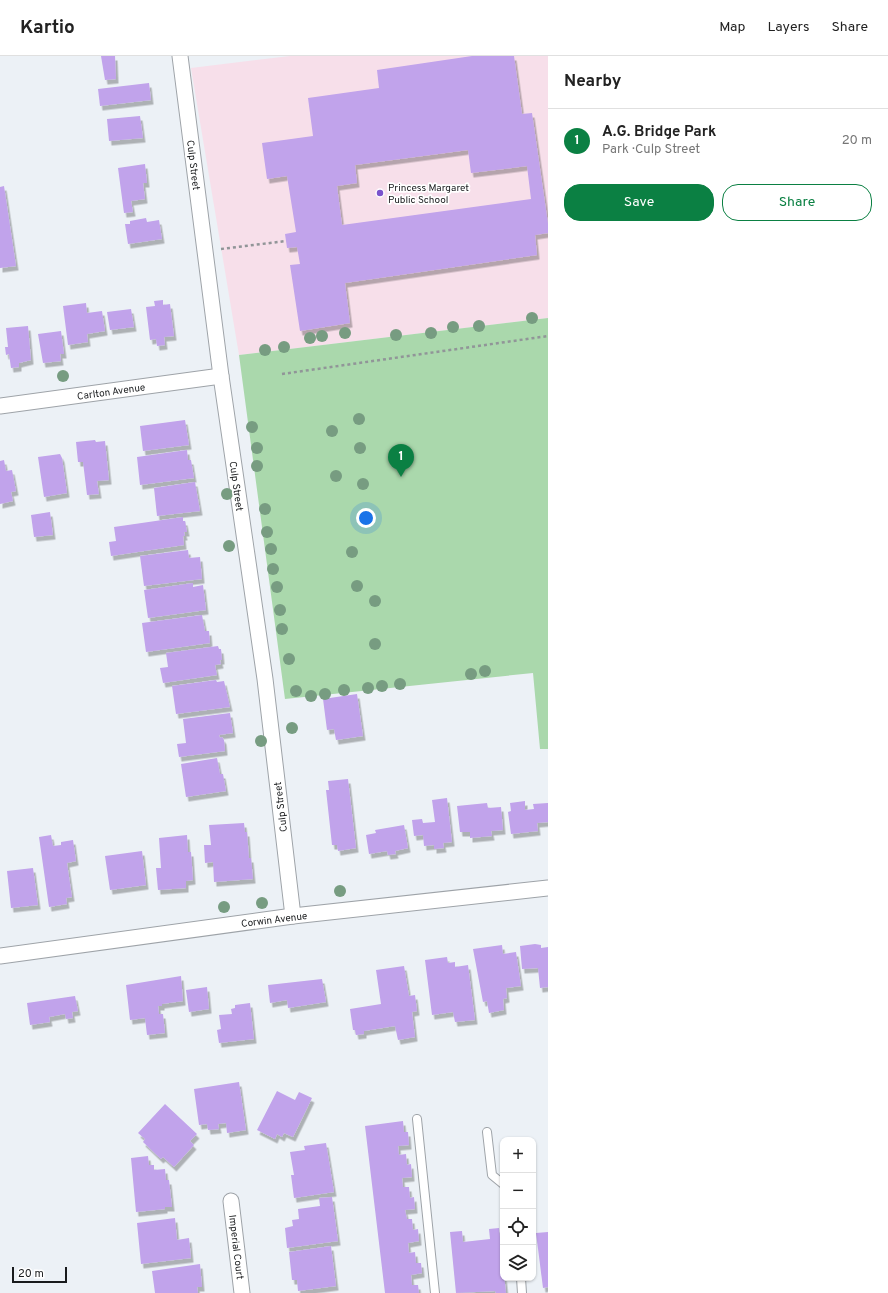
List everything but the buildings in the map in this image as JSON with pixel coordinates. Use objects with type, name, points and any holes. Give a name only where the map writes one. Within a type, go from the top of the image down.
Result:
[{"type":"street","name":"Culp Street","points":[[180,56],[221,376],[265,679],[293,916]]},
{"type":"street","name":"Carlton Avenue","points":[[0,406],[221,376]]},
{"type":"street","name":"Corwin Avenue","points":[[0,956],[293,916],[548,888]]},
{"type":"street","name":"Imperial Court","points":[[231,1201],[242,1293]]},
{"type":"lane","points":[[417,1119],[435,1293]]},
{"type":"lane","points":[[487,1132],[492,1174],[500,1181]]},
{"type":"lane","points":[[521,1281],[522,1293]]},
{"type":"path","points":[[205,252],[286,241]]},
{"type":"path","points":[[282,374],[548,336]]},
{"type":"shaded area","name":"Princess Margaret Public School","points":[[290,56],[548,56],[548,318],[239,355],[191,68]]},
{"type":"green space","points":[[548,318],[548,749],[540,749],[533,673],[285,699],[239,355]]},
{"type":"place","name":"Princess Margaret Public School","points":[[380,193]]},
{"type":"place","name":"A.G. Bridge Park","points":[[401,477]]}]
